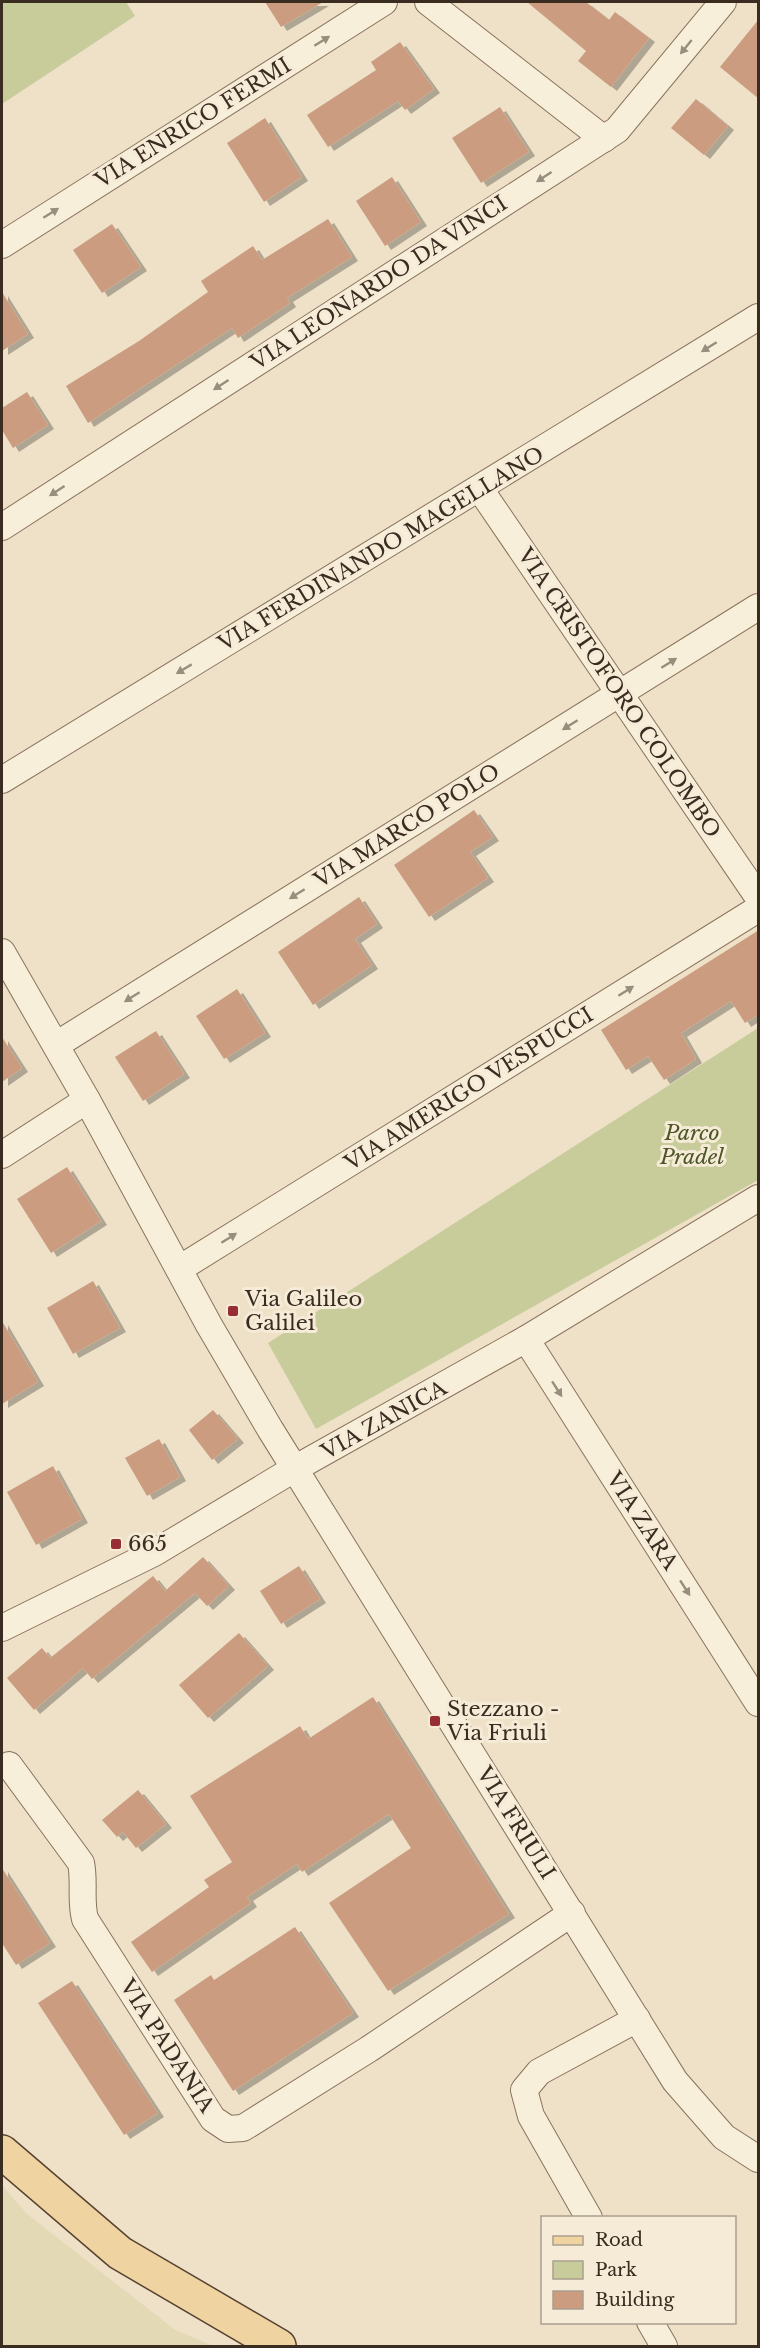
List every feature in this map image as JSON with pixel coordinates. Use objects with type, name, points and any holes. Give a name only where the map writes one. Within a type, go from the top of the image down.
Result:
[{"type":"main road","points":[[2,2152],[120,2253],[279,2346]]},
{"type":"street","name":"VIA ENRICO FERMI","points":[[2,244],[384,2]]},
{"type":"street","points":[[428,2],[604,139]]},
{"type":"street","name":"VIA LEONARDO DA VINCI","points":[[2,527],[618,130],[723,2]]},
{"type":"street","name":"VIA FERDINANDO MAGELLANO","points":[[2,780],[759,317]]},
{"type":"street","name":"VIA CRISTOFORO COLOMBO","points":[[480,489],[759,897]]},
{"type":"street","name":"VIA MARCO POLO","points":[[56,1045],[759,607]]},
{"type":"street","name":"VIA AMERIGO VESPUCCI","points":[[179,1269],[759,909]]},
{"type":"street","points":[[2,952],[87,1100],[209,1325],[294,1469]]},
{"type":"street","points":[[2,1155],[87,1100]]},
{"type":"street","name":"VIA ZANICA","points":[[2,1628],[154,1553],[294,1469],[526,1339],[759,1198]]},
{"type":"street","name":"VIA ZARA","points":[[526,1339],[759,1703]]},
{"type":"street","name":"VIA FRIULI","points":[[294,1469],[675,2080],[724,2137],[759,2159]]},
{"type":"street","name":"VIA PADANIA","points":[[9,1764],[81,1863],[85,1881],[81,1901],[85,1919],[213,2119],[228,2129],[243,2128],[369,2049],[572,1913]]},
{"type":"street","points":[[589,2216],[531,2116],[524,2090],[538,2072],[637,2019]]},
{"type":"street","points":[[651,2324],[664,2346]]},
{"type":"shaded area","points":[[2,2185],[27,2214],[174,2329],[213,2346],[2,2346]]},
{"type":"green space","points":[[2,2],[126,2],[135,16],[2,104]]},
{"type":"green space","name":"Parco Pradel","points":[[758,1028],[758,1180],[316,1429],[268,1343]]},
{"type":"building","points":[[265,2],[323,2],[281,27]]},
{"type":"building","points":[[527,2],[586,2],[609,20],[615,12],[649,38],[611,87],[578,61],[586,51]]},
{"type":"building","points":[[759,19],[759,99],[720,67]]},
{"type":"building","points":[[400,42],[434,89],[405,110],[398,101],[328,147],[307,115],[376,70],[371,62]]},
{"type":"building","points":[[696,99],[728,126],[704,155],[671,128]]},
{"type":"building","points":[[500,107],[529,152],[481,183],[452,138]]},
{"type":"building","points":[[265,118],[302,177],[264,202],[227,143]]},
{"type":"building","points":[[392,177],[421,222],[385,246],[356,201]]},
{"type":"building","points":[[328,219],[352,257],[287,298],[290,303],[238,338],[232,328],[88,423],[66,386],[139,341],[208,292],[201,281],[253,246],[262,260]]},
{"type":"building","points":[[112,224],[141,267],[102,293],[73,250]]},
{"type":"building","points":[[2,292],[28,334],[2,351]]},
{"type":"building","points":[[27,392],[48,425],[13,448],[2,430],[2,408]]},
{"type":"building","points":[[474,810],[493,837],[470,852],[488,878],[429,917],[394,865]]},
{"type":"building","points":[[359,897],[377,924],[355,939],[372,965],[313,1005],[278,952]]},
{"type":"building","points":[[759,930],[759,1014],[745,1023],[731,1001],[681,1033],[696,1059],[664,1080],[648,1056],[626,1070],[601,1030]]},
{"type":"building","points":[[237,989],[265,1033],[224,1059],[196,1016]]},
{"type":"building","points":[[156,1031],[184,1074],[143,1101],[115,1057]]},
{"type":"building","points":[[2,1037],[22,1068],[2,1082]]},
{"type":"building","points":[[67,1167],[101,1221],[51,1253],[17,1199]]},
{"type":"building","points":[[93,1281],[120,1328],[73,1354],[47,1308]]},
{"type":"building","points":[[2,1321],[38,1382],[2,1404]]},
{"type":"building","points":[[213,1410],[238,1439],[212,1460],[189,1430]]},
{"type":"building","points":[[159,1439],[180,1477],[147,1496],[125,1458]]},
{"type":"building","points":[[53,1466],[82,1519],[36,1545],[7,1492]]},
{"type":"building","points":[[203,1557],[229,1586],[207,1606],[195,1593],[92,1679],[83,1668],[34,1710],[7,1678],[42,1648],[50,1658],[153,1576],[165,1591]]},
{"type":"building","points":[[299,1566],[320,1599],[281,1624],[260,1591]]},
{"type":"building","points":[[239,1633],[268,1666],[208,1718],[179,1685]]},
{"type":"building","points":[[373,1697],[509,1914],[388,1991],[329,1903],[411,1848],[389,1814],[302,1872],[297,1864],[247,1897],[251,1903],[152,1972],[131,1942],[209,1887],[204,1880],[232,1862],[190,1796],[300,1726],[308,1739]]},
{"type":"building","points":[[138,1790],[166,1824],[136,1848],[123,1832],[117,1837],[102,1820]]},
{"type":"building","points":[[2,1868],[50,1943],[16,1965],[2,1943]]},
{"type":"building","points":[[295,1927],[353,2013],[233,2091],[174,2000],[211,1975],[214,1980]]},
{"type":"building","points":[[72,1981],[158,2113],[124,2135],[38,2003]]},
{"type":"place","name":"Via Galileo Galilei","points":[[233,1311]]},
{"type":"place","name":"665","points":[[116,1544]]},
{"type":"place","name":"Stezzano - Via Friuli","points":[[435,1721]]}]
